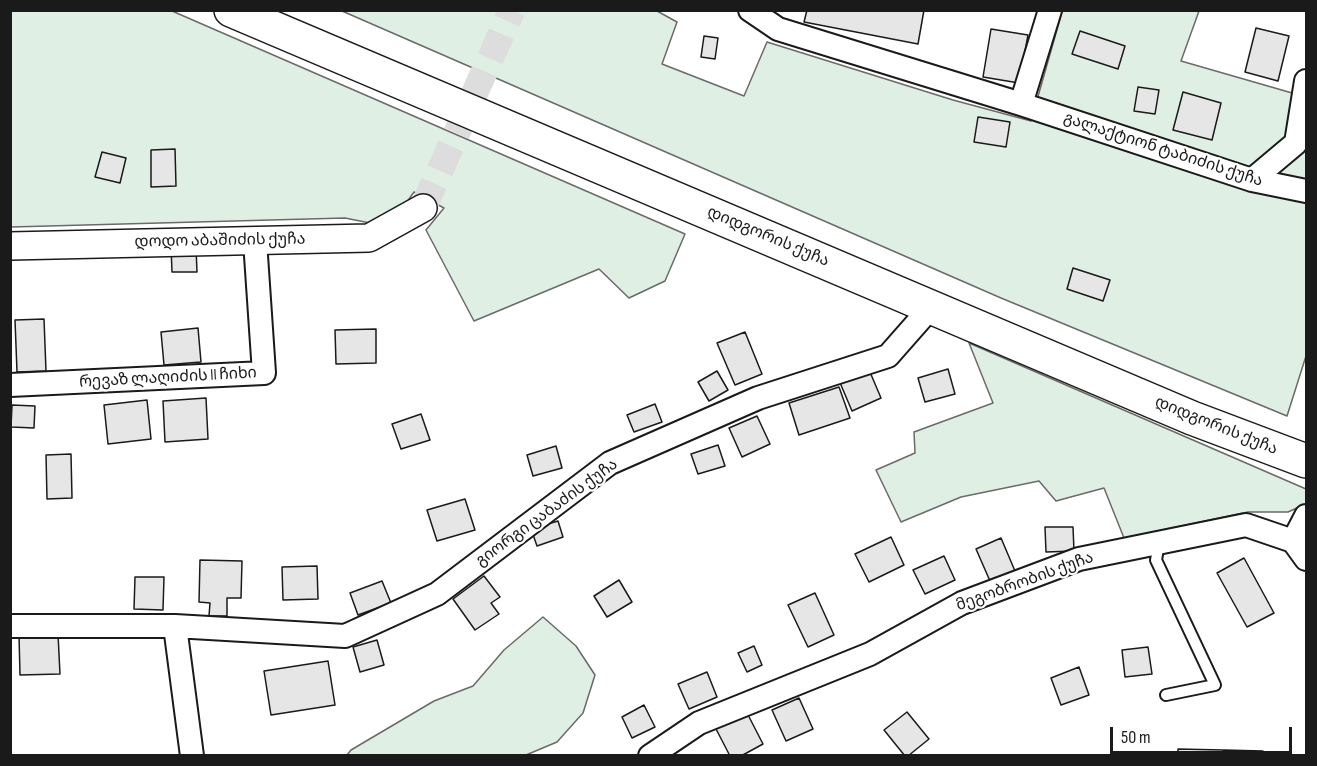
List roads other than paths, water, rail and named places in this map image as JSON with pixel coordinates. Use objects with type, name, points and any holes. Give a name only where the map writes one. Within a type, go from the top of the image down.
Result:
[{"type":"highway","name":"დიდგორის ქუჩა","points":[[231,10],[1192,418],[1306,461]]},
{"type":"street","name":"გალაქტიონ ტაბიძის ქუჩა","points":[[750,10],[778,29],[1021,104],[1252,180],[1306,191]]},
{"type":"street","points":[[1021,104],[1050,10]]},
{"type":"street","points":[[1252,180],[1296,143],[1306,81]]},
{"type":"street","name":"დოდო აბაშიძის ქუჩა","points":[[10,246],[369,238],[423,208]]},
{"type":"street","name":"რევაზ ლაღიძის II ჩიხი","points":[[10,385],[264,373],[255,241]]},
{"type":"street","name":"გიორგი ცაბაძის ქუჩა","points":[[10,626],[175,626],[345,636],[437,594],[610,463],[758,398],[888,356],[932,306]]},
{"type":"street","name":"მეგობრობის ქუჩა","points":[[650,756],[699,723],[870,654],[962,603],[1079,559],[1246,525],[1300,550],[1306,516]]},
{"type":"street","points":[[175,626],[192,756]]},
{"type":"lane","points":[[1159,543],[1156,560],[1215,685],[1166,694]]},
{"type":"tunnel","points":[[423,208],[512,10]]}]
